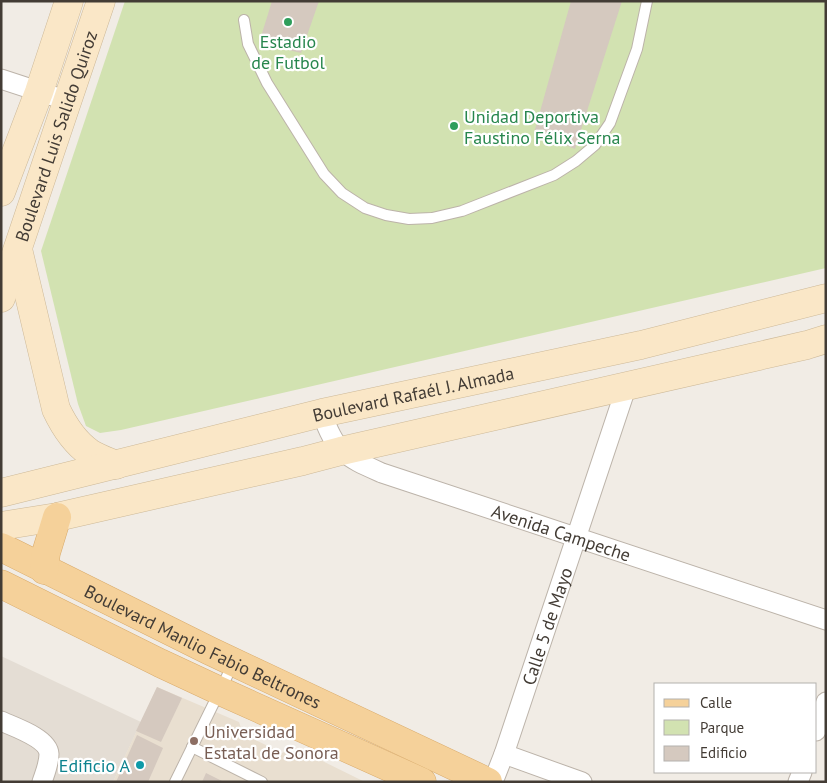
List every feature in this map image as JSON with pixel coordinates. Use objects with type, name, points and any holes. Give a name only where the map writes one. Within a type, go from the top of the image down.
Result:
[{"type":"main road","name":"Boulevard Luis Salido Quiroz","points":[[1,192],[39,92],[69,1]]},
{"type":"main road","name":"Boulevard Luis Salido Quiroz","points":[[1,298],[101,1]]},
{"type":"main road","points":[[18,249],[56,409],[68,432],[78,443],[90,453],[116,464]]},
{"type":"main road","name":"Boulevard Rafaél J. Almada","points":[[1,493],[322,413],[641,345],[826,298]]},
{"type":"main road","points":[[1,526],[57,517],[627,385],[820,346]]},
{"type":"main road","points":[[44,570],[46,553],[57,517]]},
{"type":"main road","name":"Boulevard Manlio Fabio Beltrones","points":[[1,547],[44,570],[234,662],[488,782]]},
{"type":"main road","name":"Boulevard Manlio Fabio Beltrones","points":[[1,584],[220,691],[411,779]]},
{"type":"street","points":[[1,78],[68,101]]},
{"type":"street","name":"Calle 5 de Mayo","points":[[493,782],[627,385]]},
{"type":"street","name":"Avenida Campeche","points":[[322,413],[327,428],[341,451],[356,461],[382,473],[826,620]]},
{"type":"street","points":[[817,728],[826,702]]},
{"type":"street","points":[[1,721],[34,736],[44,744],[49,752],[48,763],[42,782]]},
{"type":"street","points":[[504,754],[582,782]]},
{"type":"lane","points":[[244,20],[248,44],[268,83],[324,174],[342,192],[365,208],[386,215],[409,219],[432,218],[462,211],[554,175],[576,161],[595,144],[610,123],[637,49],[647,1]]},
{"type":"lane","points":[[175,782],[234,662]]},
{"type":"lane","points":[[192,747],[262,782]]},
{"type":"shaded area","points":[[1,656],[141,722],[113,782],[1,782]]},
{"type":"shaded area","name":"Universidad Estatal de Sonora","points":[[157,687],[239,722],[243,734],[282,753],[294,747],[365,782],[113,782]]},
{"type":"green space","name":"Unidad Deportiva Faustino Félix Serna","points":[[125,1],[826,1],[826,268],[121,430],[100,433],[86,426],[78,404],[41,251]]},
{"type":"building","name":"Estadio de Futbol","points":[[272,1],[319,1],[301,53],[259,43]]},
{"type":"building","points":[[571,1],[622,1],[575,149],[534,133]]},
{"type":"building","points":[[157,687],[182,698],[161,742],[136,731]]},
{"type":"building","name":"Edificio A","points":[[137,735],[163,748],[148,782],[116,782]]},
{"type":"building","points":[[206,773],[224,782],[202,782]]},
{"type":"place","name":"Estadio de Futbol","points":[[288,22]]},
{"type":"place","name":"Unidad Deportiva Faustino Félix Serna","points":[[454,126]]},
{"type":"place","name":"Universidad Estatal de Sonora","points":[[194,741]]},
{"type":"place","name":"Edificio A","points":[[140,765]]}]
